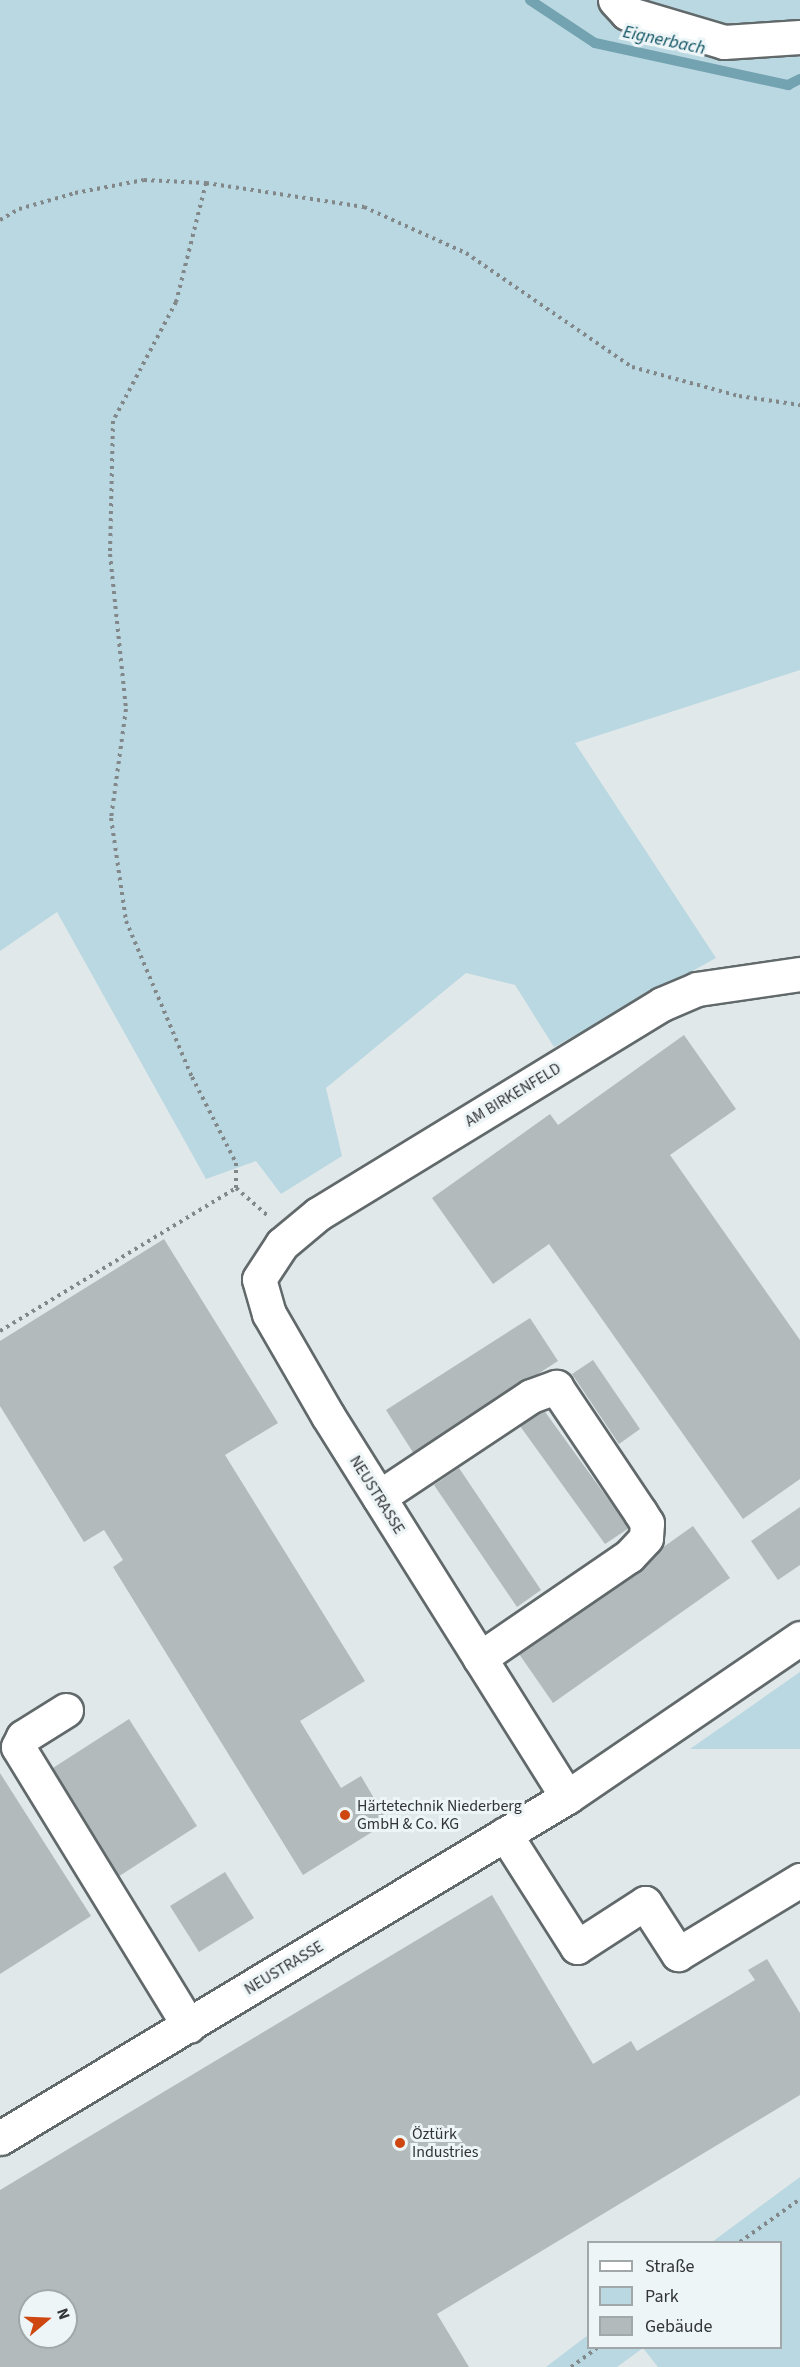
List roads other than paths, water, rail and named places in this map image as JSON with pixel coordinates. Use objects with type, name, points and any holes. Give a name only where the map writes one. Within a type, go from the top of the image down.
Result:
[{"type":"street","points":[[615,0],[627,13],[724,42],[800,37]]},
{"type":"street","name":"AM BIRKENFELD","points":[[259,1279],[282,1244],[318,1214],[662,1004],[697,989],[800,974]]},
{"type":"street","name":"NEUSTRASSE","points":[[259,1279],[269,1314],[379,1497],[567,1797]]},
{"type":"street","points":[[379,1497],[531,1396],[556,1387],[647,1523],[646,1538],[629,1556],[480,1658]]},
{"type":"street","name":"NEUSTRASSE","points":[[0,2138],[567,1797],[800,1638]]},
{"type":"street","points":[[66,1710],[23,1737],[18,1747],[189,2026]]},
{"type":"street","points":[[505,1834],[577,1947],[645,1903],[678,1954],[800,1880]]},
{"type":"waterway","name":"Eignerbach","points":[[530,0],[595,43],[788,85],[800,79]]},
{"type":"place","name":"Härtetechnik Niederberg GmbH & Co. KG","points":[[345,1815]]},
{"type":"place","name":"Öztürk Industries","points":[[400,2143]]}]
